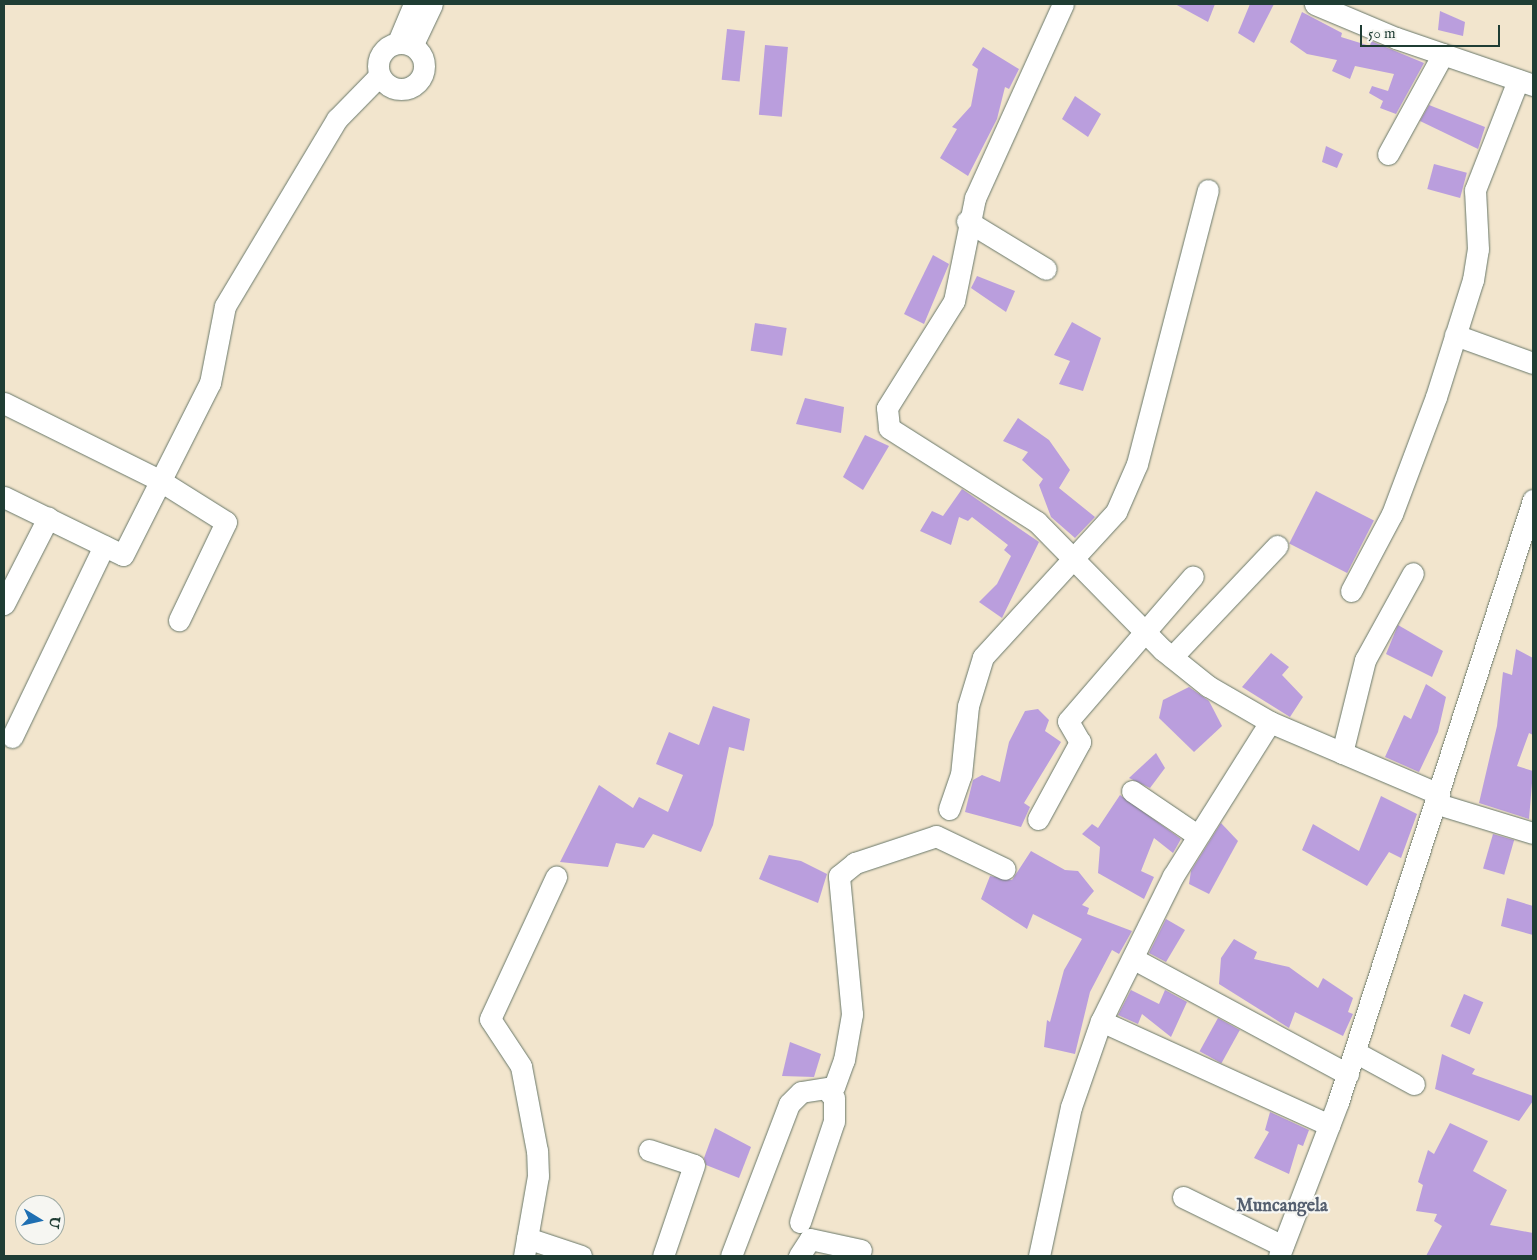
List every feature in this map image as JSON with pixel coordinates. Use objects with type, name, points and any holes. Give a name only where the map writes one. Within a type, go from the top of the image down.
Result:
[{"type":"street","points":[[406,43],[414,4]]},
{"type":"street","points":[[406,43],[423,56],[425,70],[418,84],[404,90],[390,87],[379,76],[377,61],[385,48],[406,43],[432,4]]},
{"type":"street","points":[[1063,4],[968,221],[954,300],[887,408],[886,422],[899,437],[1017,507],[1075,560],[1147,634],[1208,686],[1270,722],[1342,753],[1438,799],[1533,833]]},
{"type":"street","points":[[1315,4],[1443,54],[1526,82],[1475,190],[1478,249],[1455,335],[1392,514],[1351,591]]},
{"type":"street","points":[[1388,154],[1443,54]]},
{"type":"street","points":[[4,497],[123,555],[159,480],[210,383],[225,306],[336,119],[379,76]]},
{"type":"street","points":[[949,809],[961,775],[968,706],[983,657],[1002,632],[1075,560],[1116,512],[1137,464],[1208,190]]},
{"type":"street","points":[[968,221],[1046,270]]},
{"type":"street","points":[[1455,335],[1533,363]]},
{"type":"street","points":[[4,403],[159,480],[226,522],[179,620]]},
{"type":"street","points":[[1183,1197],[1282,1251],[1348,1074],[1438,799],[1527,542],[1533,500]]},
{"type":"street","points":[[4,604],[48,518]]},
{"type":"street","points":[[12,737],[104,546]]},
{"type":"street","points":[[1172,657],[1277,546]]},
{"type":"street","points":[[1342,753],[1365,660],[1413,573]]},
{"type":"street","points":[[1038,819],[1080,742],[1068,721],[1147,634],[1193,576]]},
{"type":"street","points":[[1040,1256],[1071,1107],[1101,1021],[1197,835],[1270,722]]},
{"type":"street","points":[[1132,791],[1197,835]]},
{"type":"street","points":[[731,1256],[789,1104],[801,1092],[827,1090],[837,1081],[852,1014],[839,876],[855,862],[936,836],[1004,869]]},
{"type":"street","points":[[556,877],[490,1019],[516,1053],[529,1097],[538,1176],[526,1247],[581,1256]]},
{"type":"street","points":[[1134,959],[1348,1074]]},
{"type":"street","points":[[1101,1021],[1330,1125]]},
{"type":"street","points":[[1355,1052],[1414,1084]]},
{"type":"street","points":[[800,1222],[834,1121],[834,1098],[827,1090]]},
{"type":"street","points":[[649,1150],[694,1165],[663,1256]]},
{"type":"street","points":[[799,1256],[810,1239],[861,1250]]},
{"type":"building","points":[[1175,4],[1215,4],[1208,22]]},
{"type":"building","points":[[1250,4],[1274,4],[1254,43],[1238,33]]},
{"type":"building","points":[[1440,11],[1465,22],[1463,36],[1438,30]]},
{"type":"building","points":[[1302,12],[1342,33],[1341,37],[1370,46],[1371,41],[1424,63],[1396,114],[1380,108],[1383,101],[1369,93],[1372,86],[1388,91],[1394,74],[1355,66],[1350,79],[1332,71],[1337,60],[1307,54],[1290,42]]},
{"type":"building","points":[[727,29],[745,31],[740,82],[722,80]]},
{"type":"building","points":[[765,45],[788,47],[782,117],[759,115]]},
{"type":"building","points":[[983,47],[1019,69],[1009,89],[1005,87],[997,119],[968,176],[940,158],[957,129],[952,127],[971,106],[978,69],[972,65]]},
{"type":"building","points":[[1075,96],[1101,114],[1088,137],[1062,119]]},
{"type":"building","points":[[1429,105],[1485,127],[1478,149],[1420,121]]},
{"type":"building","points":[[1326,146],[1343,154],[1337,168],[1322,162]]},
{"type":"building","points":[[1434,164],[1467,173],[1460,198],[1427,189]]},
{"type":"building","points":[[933,255],[949,264],[924,324],[904,314]]},
{"type":"building","points":[[977,276],[1015,291],[1006,312],[971,288]]},
{"type":"building","points":[[1072,322],[1101,338],[1083,391],[1059,384],[1070,361],[1054,355]]},
{"type":"building","points":[[755,323],[787,328],[782,356],[751,351]]},
{"type":"building","points":[[805,398],[844,407],[841,433],[796,424]]},
{"type":"building","points":[[1018,418],[1049,440],[1070,470],[1059,488],[1095,517],[1075,538],[1051,517],[1039,485],[1043,479],[1022,460],[1028,452],[1003,441]]},
{"type":"building","points":[[865,435],[889,446],[863,490],[843,477]]},
{"type":"building","points":[[962,489],[1039,542],[1002,618],[979,602],[997,584],[1011,556],[1004,550],[1008,545],[972,517],[968,521],[959,517],[951,545],[920,531],[932,511],[943,516]]},
{"type":"building","points":[[1316,491],[1374,521],[1347,573],[1289,544]]},
{"type":"building","points":[[1398,625],[1443,651],[1432,677],[1386,654]]},
{"type":"building","points":[[1516,649],[1533,658],[1533,735],[1529,733],[1517,766],[1533,771],[1529,819],[1479,803],[1497,726],[1503,672],[1512,675]]},
{"type":"building","points":[[1271,653],[1289,667],[1282,675],[1303,697],[1290,717],[1242,687]]},
{"type":"building","points":[[1426,684],[1446,697],[1438,732],[1419,772],[1385,757],[1404,715],[1411,719]]},
{"type":"building","points":[[1189,687],[1209,701],[1222,726],[1194,752],[1159,718],[1163,700]]},
{"type":"building","points":[[713,706],[750,719],[744,751],[729,747],[713,825],[701,852],[653,834],[644,848],[616,843],[608,867],[560,862],[599,785],[633,808],[639,797],[668,812],[683,775],[656,764],[669,732],[699,745]]},
{"type":"building","points":[[1038,709],[1049,720],[1045,731],[1061,742],[1024,803],[1030,807],[1021,827],[965,812],[973,780],[982,775],[1000,782],[1009,742],[1025,711]]},
{"type":"building","points":[[1156,753],[1165,768],[1150,788],[1129,778]]},
{"type":"building","points":[[1120,795],[1181,839],[1173,853],[1154,838],[1141,871],[1154,877],[1144,899],[1098,873],[1100,847],[1082,834],[1092,824],[1098,828]]},
{"type":"building","points":[[1381,796],[1417,814],[1401,858],[1389,852],[1367,886],[1302,850],[1313,824],[1359,851]]},
{"type":"building","points":[[1221,823],[1238,841],[1209,894],[1189,884],[1191,871]]},
{"type":"building","points":[[1493,834],[1514,840],[1504,875],[1483,869]]},
{"type":"building","points":[[1031,851],[1065,870],[1078,871],[1094,891],[1082,905],[1089,908],[1087,914],[1132,931],[1119,954],[1112,950],[1090,992],[1075,1054],[1044,1047],[1047,1020],[1050,1022],[1064,970],[1082,939],[1033,914],[1027,929],[981,899],[990,876],[1012,880]]},
{"type":"building","points":[[769,855],[801,861],[827,874],[818,903],[759,879]]},
{"type":"building","points":[[1507,898],[1533,906],[1533,935],[1501,926]]},
{"type":"building","points":[[1166,919],[1185,930],[1166,962],[1149,953]]},
{"type":"building","points":[[1234,939],[1257,952],[1254,959],[1289,967],[1318,988],[1323,978],[1353,998],[1348,1012],[1353,1014],[1343,1036],[1295,1012],[1289,1028],[1219,984],[1221,958]]},
{"type":"building","points":[[1131,990],[1159,1004],[1165,990],[1187,1002],[1171,1037],[1142,1014],[1138,1024],[1118,1015]]},
{"type":"building","points":[[1464,994],[1483,1002],[1470,1034],[1450,1026]]},
{"type":"building","points":[[1218,1018],[1240,1030],[1221,1063],[1200,1051]]},
{"type":"building","points":[[790,1042],[821,1054],[814,1077],[782,1076]]},
{"type":"building","points":[[1442,1054],[1475,1069],[1472,1074],[1533,1096],[1533,1101],[1519,1121],[1435,1089]]},
{"type":"building","points":[[1270,1112],[1309,1130],[1303,1146],[1298,1144],[1289,1174],[1254,1158],[1269,1132],[1265,1130]]},
{"type":"building","points":[[1450,1123],[1488,1141],[1473,1171],[1507,1190],[1490,1225],[1533,1233],[1533,1256],[1426,1256],[1442,1226],[1434,1221],[1437,1214],[1416,1211],[1423,1185],[1418,1182],[1428,1150],[1434,1154]]},
{"type":"building","points":[[715,1128],[751,1147],[739,1178],[706,1165],[704,1158]]},
{"type":"district","name":"Muncangela","points":[[1282,1207]]}]
